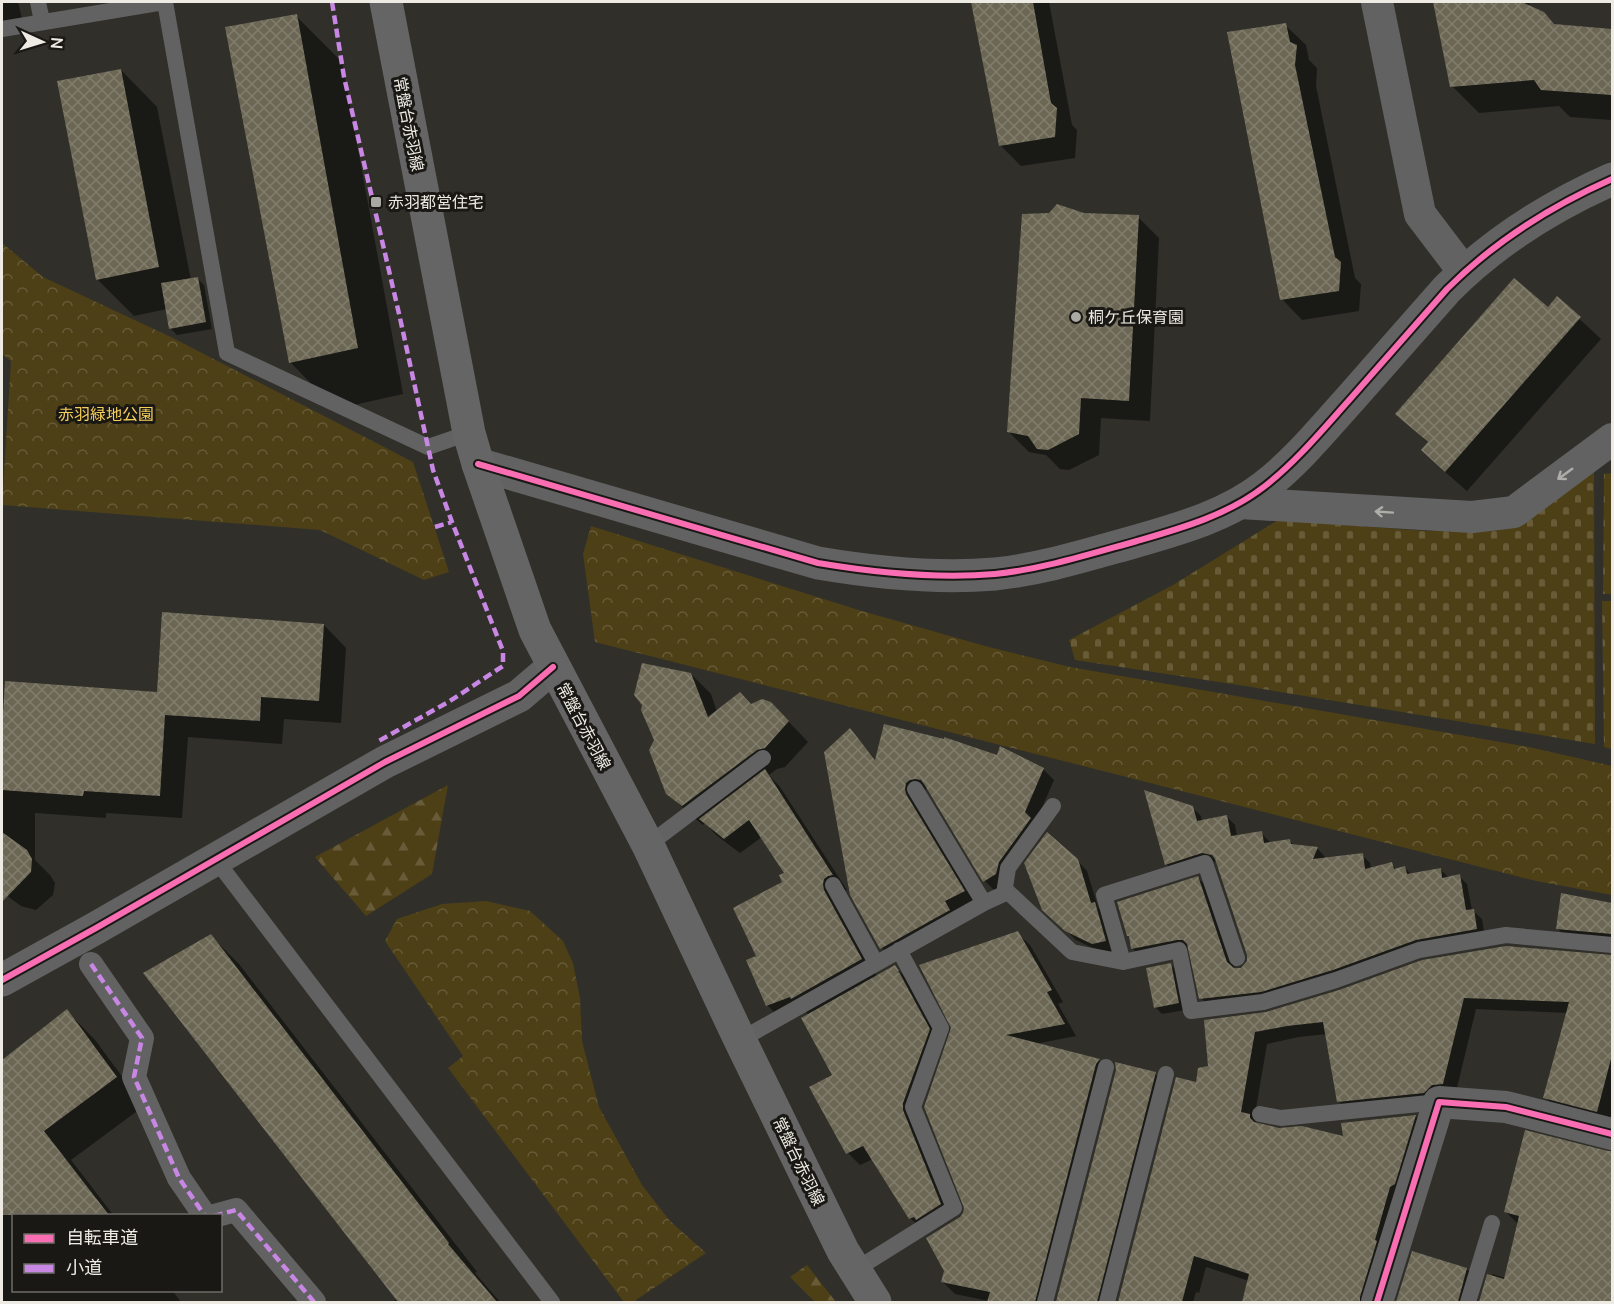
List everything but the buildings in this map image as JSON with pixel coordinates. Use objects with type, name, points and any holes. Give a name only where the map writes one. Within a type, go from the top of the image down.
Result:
[{"type":"main road","name":"常盤台赤羽線","points":[[386,2],[469,433],[535,630],[648,845],[843,1251],[876,1302]]},
{"type":"street","points":[[1377,2],[1420,214],[1464,272]]},
{"type":"street","points":[[478,464],[818,563],[870,572],[924,576],[996,574],[1067,560],[1178,529],[1211,517],[1240,503],[1265,486],[1328,424],[1464,272],[1514,232],[1540,215],[1612,179]]},
{"type":"street","points":[[1240,503],[1472,517],[1514,512],[1612,439]]},
{"type":"street","points":[[2,980],[385,762],[519,696],[553,667]]},
{"type":"street","points":[[92,964],[142,1038],[134,1077],[179,1178],[204,1214]]},
{"type":"street","points":[[1377,1302],[1439,1102],[1506,1107],[1612,1134]]},
{"type":"street","points":[[218,1214],[236,1210],[314,1302]]},
{"type":"lane","points":[[38,2],[42,21]]},
{"type":"lane","points":[[2,28],[164,2],[227,353],[428,447],[469,433]]},
{"type":"lane","points":[[648,845],[763,758]]},
{"type":"lane","points":[[915,789],[984,903]]},
{"type":"lane","points":[[1004,894],[1008,868],[1053,806]]},
{"type":"lane","points":[[216,860],[552,1302]]},
{"type":"lane","points":[[1123,962],[1104,895],[1205,863],[1237,958]]},
{"type":"lane","points":[[833,885],[876,963]]},
{"type":"lane","points":[[740,1040],[984,903],[1008,892],[1072,952],[1123,962],[1179,950],[1191,1011],[1263,1002],[1336,980],[1419,950],[1506,935],[1612,945]]},
{"type":"lane","points":[[855,1270],[954,1208],[914,1107],[941,1028],[899,951]]},
{"type":"lane","points":[[1045,1302],[1107,1067]]},
{"type":"lane","points":[[1107,1302],[1166,1074]]},
{"type":"lane","points":[[1260,1114],[1281,1118],[1439,1102]]},
{"type":"lane","points":[[1468,1302],[1492,1223]]},
{"type":"green space","name":"赤羽緑地公園","points":[[2,243],[43,277],[173,338],[413,462],[449,572],[424,580],[320,530],[2,505],[11,361],[2,354]]},
{"type":"green space","points":[[1594,466],[1595,744],[1075,660],[1069,640],[1173,585],[1278,520],[1426,531],[1512,528]]},
{"type":"green space","points":[[1612,473],[1612,594],[1603,594],[1604,474]]},
{"type":"green space","points":[[591,526],[862,611],[985,646],[1070,667],[1529,747],[1612,766],[1612,895],[1536,881],[595,642],[583,554]]},
{"type":"green space","points":[[1602,601],[1612,601],[1612,749],[1604,747]]},
{"type":"green space","points":[[448,785],[432,874],[366,916],[315,857]]},
{"type":"green space","points":[[486,901],[530,911],[563,941],[573,963],[580,998],[582,1041],[599,1107],[642,1185],[670,1221],[706,1253],[633,1302],[624,1302],[448,1068],[463,1056],[385,941],[397,919],[442,904]]},
{"type":"green space","points":[[807,1265],[836,1302],[815,1302],[790,1277]]},
{"type":"marked path","points":[[332,2],[344,77],[433,470],[503,651],[503,666],[450,701],[377,742]]},
{"type":"marked path","points":[[435,527],[452,522]]},
{"type":"marked path","points":[[91,964],[142,1038],[134,1077],[179,1178],[204,1214]]},
{"type":"marked path","points":[[221,1214],[236,1210],[314,1302]]},
{"type":"cycle path","points":[[478,464],[818,563],[862,570],[950,576],[995,574],[1031,569],[1188,526],[1220,513],[1251,496],[1277,476],[1310,444],[1447,289],[1484,255],[1546,213],[1612,179]]},
{"type":"cycle path","points":[[2,980],[385,762],[519,696],[553,667]]},
{"type":"cycle path","points":[[1377,1302],[1439,1102],[1506,1107],[1612,1134]]},
{"type":"place","name":"赤羽都営住宅","points":[[376,202]]},
{"type":"place","name":"桐ケ丘保育園","points":[[1076,317]]}]
